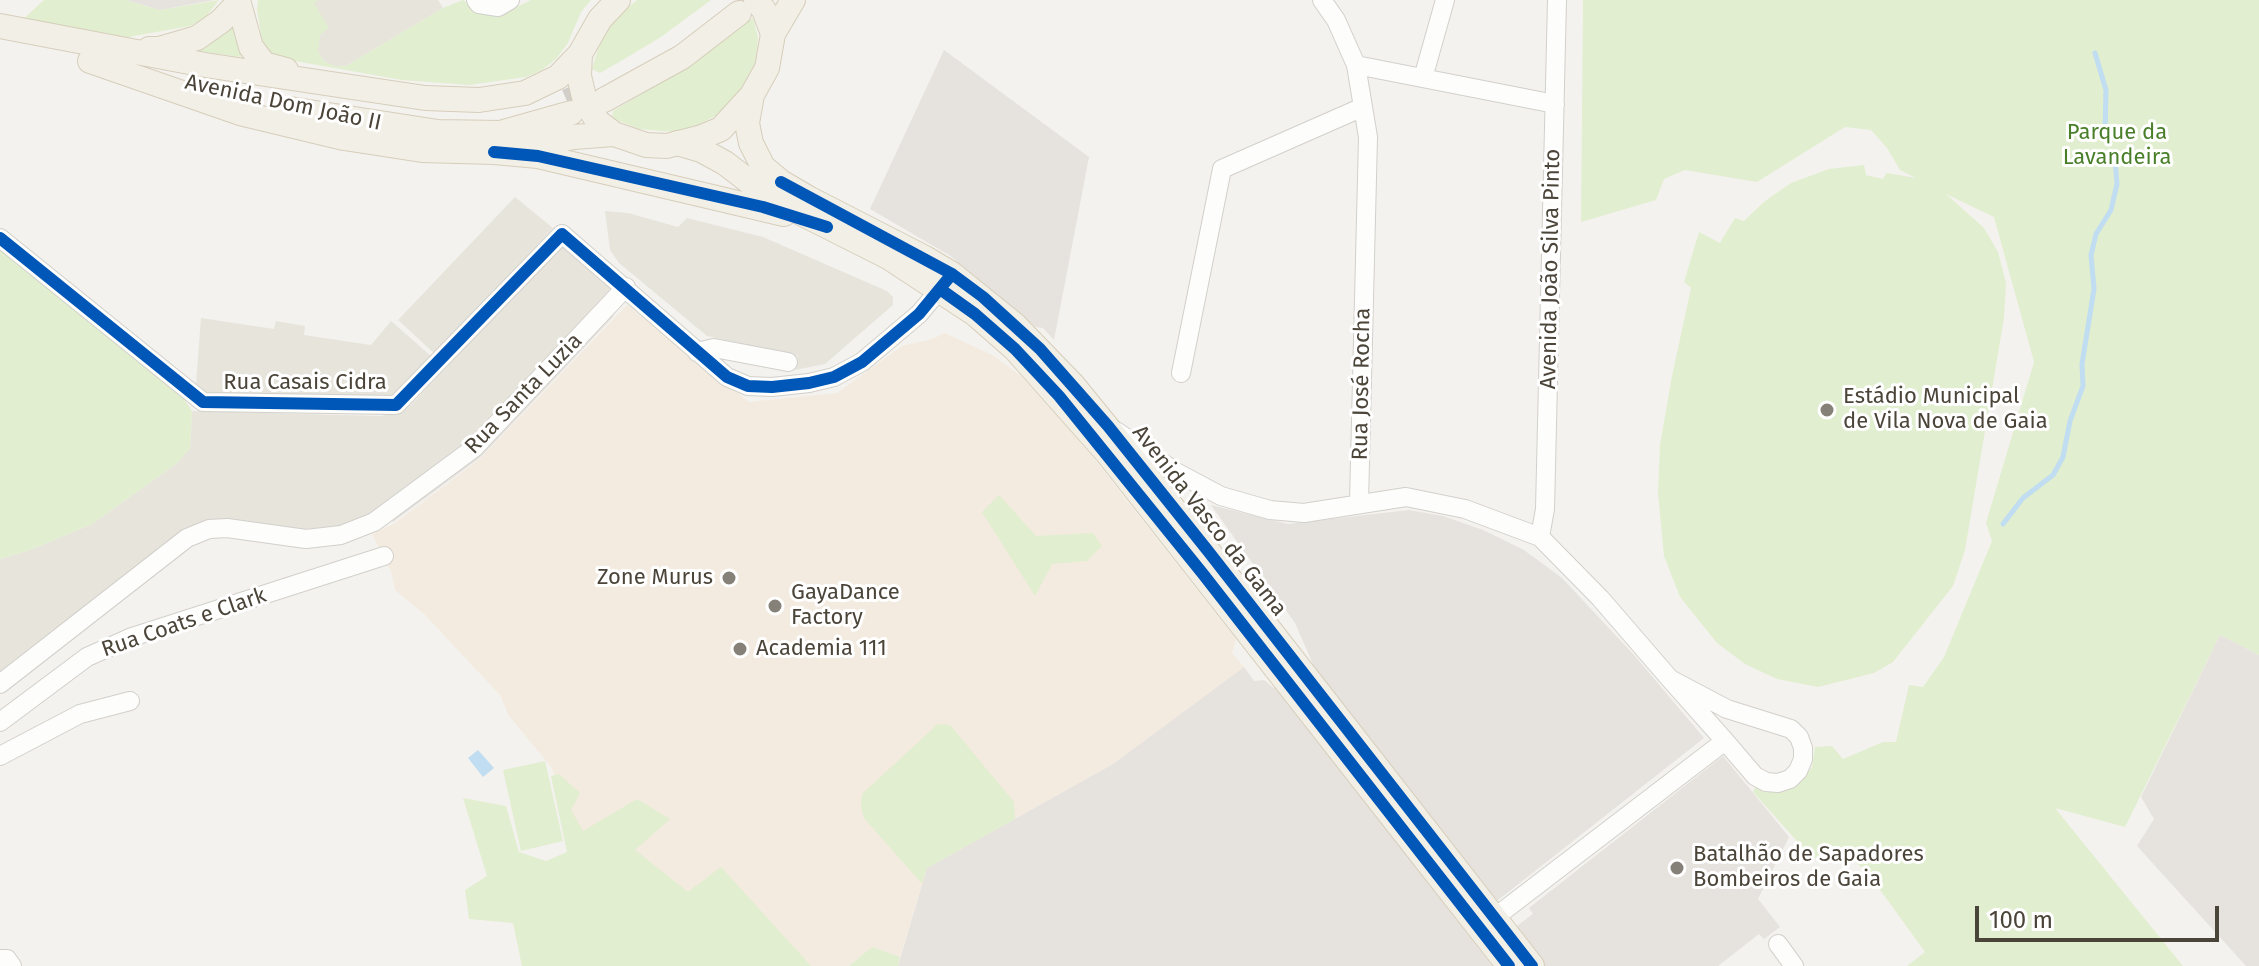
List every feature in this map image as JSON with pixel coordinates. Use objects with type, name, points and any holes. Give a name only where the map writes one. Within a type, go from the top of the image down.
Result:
[{"type":"main road","points":[[0,42],[425,98],[479,100],[525,93],[558,77],[580,54],[600,19],[618,0]]},
{"type":"main road","points":[[580,54],[579,76],[585,101],[598,122],[614,134],[646,145],[677,143],[702,137],[721,129],[752,95],[767,68],[773,34],[793,0]]},
{"type":"main road","points":[[238,1],[251,47],[264,64],[339,85]]},
{"type":"main road","points":[[92,54],[159,49],[197,38],[221,21],[238,1]]},
{"type":"main road","points":[[602,94],[670,45],[742,4],[764,10],[773,34]]},
{"type":"main road","points":[[0,26],[92,54],[240,113],[344,138],[422,150],[538,156],[763,207],[827,227]]},
{"type":"main road","name":"Avenida Dom João II","points":[[92,54],[315,114],[438,132],[500,133],[569,107]]},
{"type":"main road","name":"Avenida Vasco da Gama","points":[[752,95],[747,123],[751,143],[763,167],[810,199],[925,258],[975,314],[1015,349],[1059,396],[1509,966]]},
{"type":"main road","points":[[494,152],[574,137],[614,134]]},
{"type":"main road","name":"Avenida Vasco da Gama","points":[[677,143],[701,150],[725,163],[769,197],[888,257],[946,282],[1015,325],[1108,426],[1532,966]]},
{"type":"street","points":[[476,0],[479,4],[498,7],[510,0]]},
{"type":"street","name":"Rua José Rocha","points":[[1322,0],[1336,20],[1356,65],[1368,137],[1359,502]]},
{"type":"street","points":[[1423,78],[1445,0]]},
{"type":"street","name":"Avenida João Silva Pinto","points":[[1540,537],[1545,509],[1557,0]]},
{"type":"street","points":[[1356,65],[1555,104]]},
{"type":"street","points":[[1181,373],[1222,169],[1363,107]]},
{"type":"street","name":"Rua Casais Cidra","points":[[0,238],[203,402],[396,405],[562,234],[626,287]]},
{"type":"street","points":[[626,287],[727,377],[748,386],[772,387],[834,377],[862,362],[919,314],[946,282]]},
{"type":"street","name":"Rua Santa Luzia","points":[[0,684],[187,538],[209,529],[227,528],[306,539],[341,535],[374,522],[474,448],[626,287]]},
{"type":"street","points":[[697,352],[714,348],[788,362]]},
{"type":"street","points":[[1108,426],[1176,472],[1221,496],[1270,510],[1304,513],[1406,497],[1465,509],[1540,537],[1600,598],[1670,679],[1755,776],[1766,782],[1778,783],[1790,779],[1798,771],[1803,748],[1799,737],[1791,729],[1727,709],[1670,679]]},
{"type":"street","name":"Rua Coats e Clark","points":[[0,722],[87,657],[132,637],[384,556]]},
{"type":"street","points":[[0,756],[80,714],[130,701]]},
{"type":"street","points":[[1494,918],[1725,741]]},
{"type":"street","points":[[1778,944],[1794,966]]},
{"type":"street","points":[[0,959],[7,959],[12,966]]},
{"type":"shaded area","points":[[126,0],[214,0],[160,10]]},
{"type":"shaded area","points":[[281,0],[438,0],[443,8],[346,66],[334,66],[324,61]]},
{"type":"shaded area","points":[[944,50],[1089,157],[1054,340],[1043,328],[1036,327],[949,255],[870,209]]},
{"type":"shaded area","points":[[515,197],[553,228],[435,354],[398,320]]},
{"type":"shaded area","points":[[605,211],[628,213],[678,227],[687,218],[763,237],[887,291],[893,297],[893,305],[825,364],[795,370],[798,356],[707,336],[619,263],[610,250]]},
{"type":"shaded area","points":[[565,245],[613,288],[475,441],[372,515],[348,525],[294,530],[213,521],[186,528],[0,677],[0,559],[92,524],[176,464],[190,448],[192,411],[381,416],[401,411],[411,405],[560,246]]},
{"type":"shaded area","points":[[627,305],[749,402],[837,393],[902,346],[945,333],[994,356],[1022,377],[1072,431],[1236,639],[1232,653],[1244,667],[1113,764],[927,868],[900,957],[872,947],[849,966],[810,966],[698,904],[601,871],[558,791],[552,768],[509,716],[500,695],[424,614],[395,590],[391,571],[372,534],[395,523],[480,459]]},
{"type":"shaded area","points":[[609,312],[614,316],[481,457],[393,522],[389,516]]},
{"type":"shaded area","points":[[201,318],[274,329],[276,321],[305,326],[304,335],[371,345],[391,321],[431,356],[394,395],[386,398],[211,396],[196,384]]},
{"type":"shaded area","points":[[1211,505],[1288,524],[1409,510],[1443,516],[1483,530],[1524,550],[1562,578],[1634,655],[1704,738],[1493,904],[1319,678],[1295,623]]},
{"type":"shaded area","points":[[2220,635],[2259,655],[2259,966],[2246,966],[2137,846],[2154,819],[2141,797]]},
{"type":"shaded area","points":[[1244,667],[1254,681],[1264,680],[1274,688],[1276,686],[1492,966],[898,966],[927,868],[1113,764]]},
{"type":"shaded area","name":"Batalhão de Sapadores Bombeiros de Gaia","points":[[1723,756],[1789,837],[1758,899],[1780,927],[1764,939],[1759,934],[1718,966],[1542,966],[1513,929],[1533,914],[1529,908]]},
{"type":"green space","points":[[44,0],[126,0],[160,10],[219,0],[204,19],[190,26],[123,38],[21,21]]},
{"type":"green space","points":[[258,0],[318,0],[314,3],[329,28],[320,35],[318,52],[324,61],[335,66],[346,66],[443,8],[463,0],[482,14],[498,16],[531,0],[591,0],[581,12],[568,43],[556,59],[542,70],[526,77],[469,85],[402,80],[272,57],[263,45]]},
{"type":"green space","points":[[637,0],[711,0],[661,37],[621,61],[600,73],[592,69],[607,31],[620,14]]},
{"type":"green space","name":"Parque da Lavandeira","points":[[1583,0],[2259,0],[2259,655],[2220,635],[2125,827],[2055,808],[2183,966],[1907,966],[1925,952],[1865,869],[1850,859],[1826,852],[1813,859],[1753,792],[1755,787],[1779,792],[1796,786],[1812,767],[1815,747],[1832,746],[1843,759],[1883,742],[1896,742],[1909,685],[1923,687],[1944,657],[1992,541],[1986,523],[2034,362],[1994,217],[1946,194],[1984,228],[1998,252],[2006,283],[2004,318],[1965,550],[1953,586],[1893,662],[1874,673],[1818,687],[1777,679],[1745,664],[1717,643],[1680,597],[1664,556],[1658,493],[1660,445],[1691,288],[1684,282],[1699,232],[1720,243],[1735,218],[1744,221],[1791,183],[1829,169],[1864,165],[1866,175],[1883,179],[1887,173],[1916,178],[1900,170],[1871,130],[1845,127],[1757,182],[1685,170],[1664,179],[1656,200],[1581,222]]},
{"type":"green space","points":[[753,18],[758,38],[756,61],[737,98],[721,113],[694,127],[673,132],[639,129],[612,118],[613,111],[679,72]]},
{"type":"green space","points":[[234,23],[241,57],[191,50]]},
{"type":"green space","points":[[0,245],[184,399],[192,411],[190,448],[176,464],[92,524],[0,559]]},
{"type":"green space","points":[[999,495],[1036,536],[1093,533],[1102,546],[1087,561],[1052,564],[1035,596],[982,512]]},
{"type":"green space","points":[[938,724],[950,725],[1014,802],[1015,819],[927,868],[922,884],[864,818],[862,794]]},
{"type":"green space","points":[[545,761],[563,841],[521,851],[503,770]]},
{"type":"green space","points":[[559,774],[580,793],[571,810],[583,831],[637,799],[670,819],[635,850],[688,892],[721,867],[811,966],[522,966],[513,923],[469,919],[465,890],[487,876],[463,798],[506,806],[519,852],[546,861],[567,852],[551,776]]},
{"type":"green space","points":[[872,947],[900,957],[898,966],[849,966]]},
{"type":"water","points":[[478,750],[494,768],[483,777],[468,758]]},
{"type":"waterway","points":[[2095,53],[2106,90],[2105,134],[2108,142]]},
{"type":"waterway","points":[[2003,524],[2023,498],[2053,475],[2063,457],[2070,421],[2083,386],[2082,364],[2094,289],[2091,255],[2096,234],[2111,210],[2117,184],[2115,159]]},
{"type":"tunnel","points":[[567,101],[599,87]]},
{"type":"cycle path","points":[[494,152],[538,156],[763,207],[827,227]]},
{"type":"cycle path","points":[[781,182],[952,274],[983,297],[1040,349],[1108,426],[1208,551],[1532,966]]},
{"type":"cycle path","points":[[0,238],[203,402],[396,405],[562,234],[727,377],[748,386],[809,383],[834,377],[862,362],[919,314],[952,274]]},
{"type":"cycle path","points":[[940,289],[1015,349],[1059,396],[1203,574],[1509,966]]},
{"type":"place","name":"Estádio Municipal de Vila Nova de Gaia","points":[[1827,410]]},
{"type":"place","name":"Zone Murus","points":[[729,578]]},
{"type":"place","name":"GayaDance Factory","points":[[775,606]]},
{"type":"place","name":"Academia 111","points":[[740,649]]},
{"type":"place","name":"Batalhão de Sapadores Bombeiros de Gaia","points":[[1677,868]]}]
